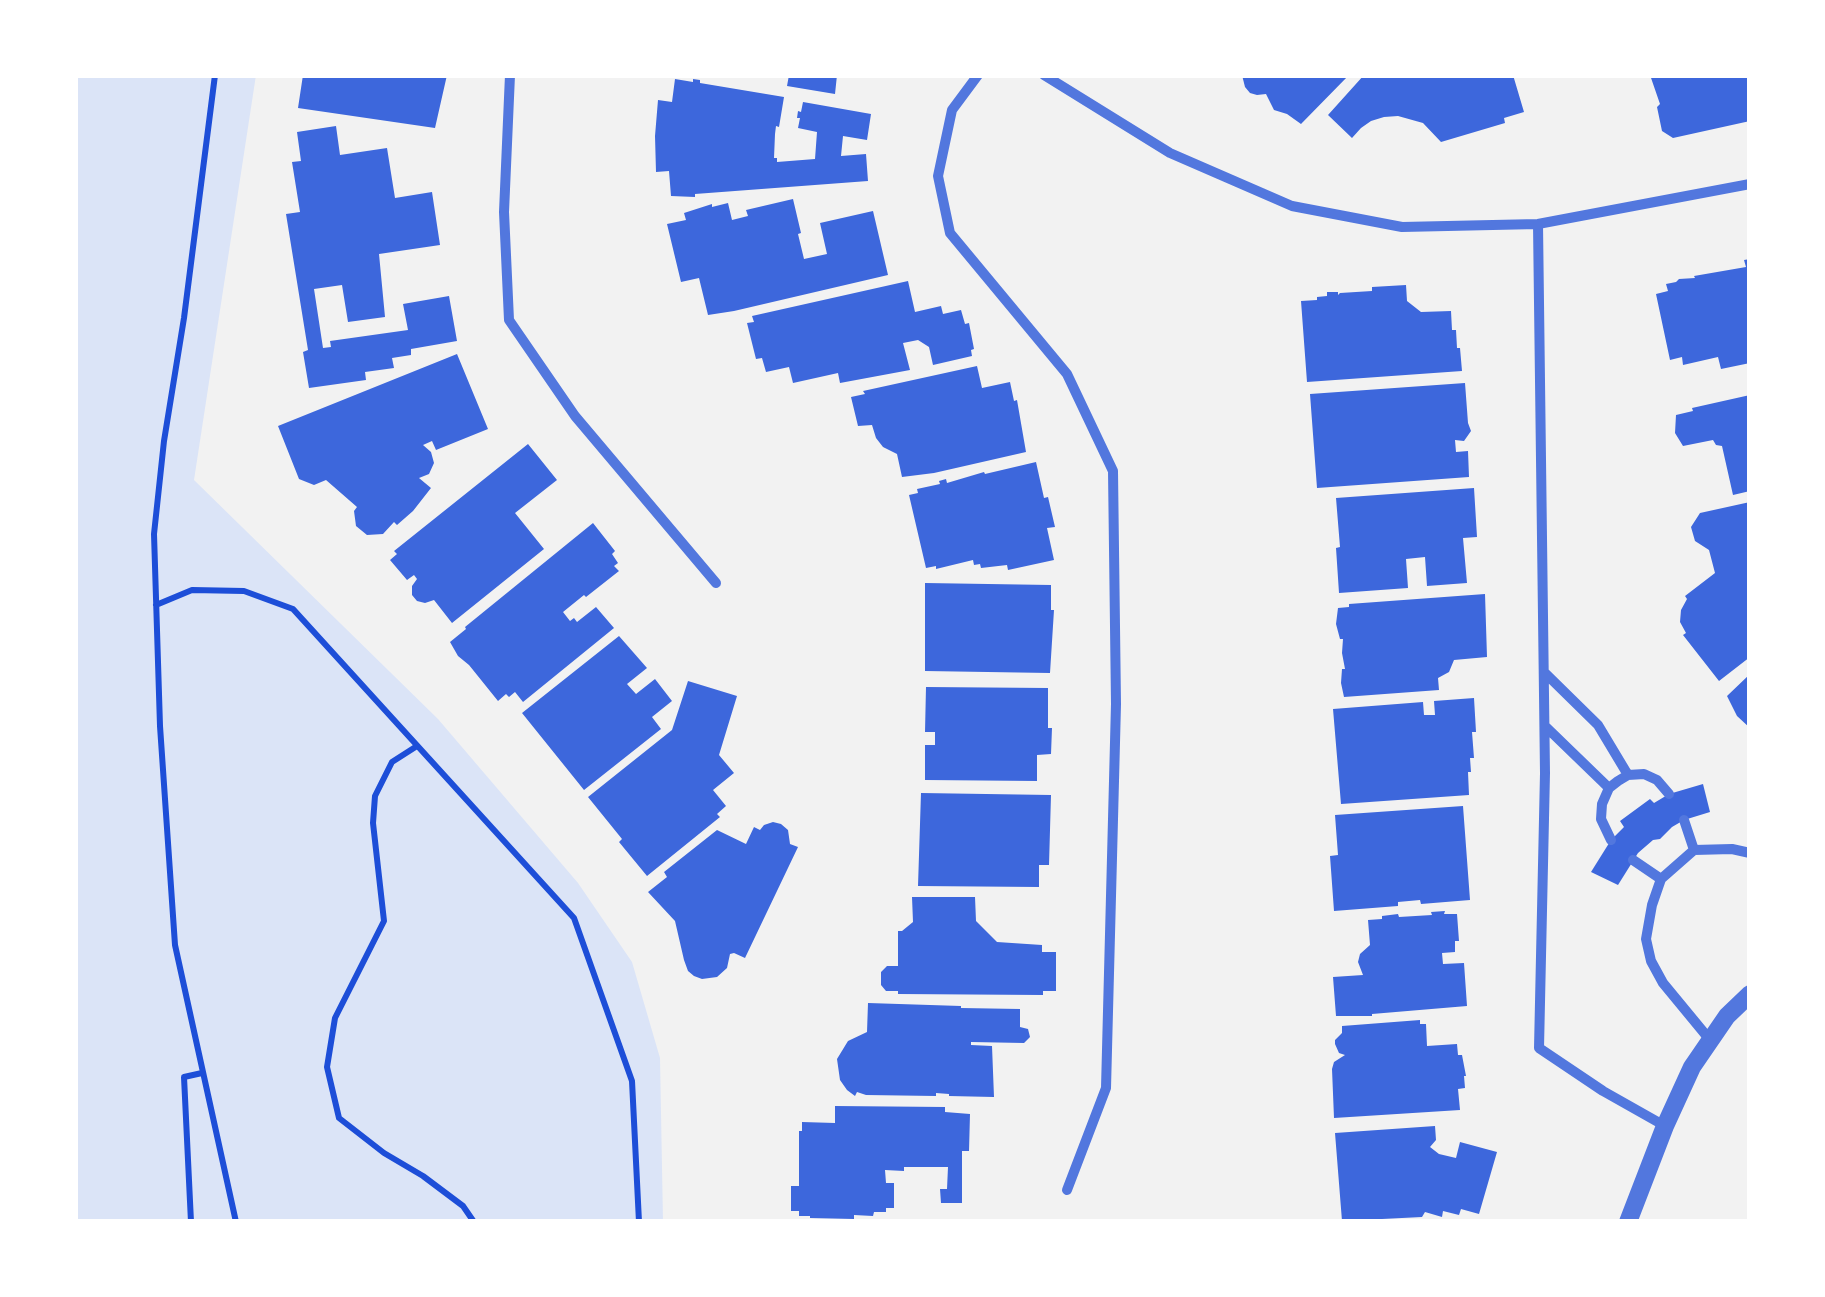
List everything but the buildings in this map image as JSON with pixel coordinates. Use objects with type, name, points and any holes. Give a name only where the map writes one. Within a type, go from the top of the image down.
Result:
[{"type":"street","points":[[510,75],[504,212],[509,320],[575,416],[716,583]]},
{"type":"street","points":[[978,75],[952,110],[938,176],[950,233],[1067,374],[1114,470],[1116,704],[1106,1088],[1067,1190]]},
{"type":"street","points":[[1044,75],[1170,153],[1292,206],[1402,227],[1538,224],[1750,184]]},
{"type":"street","points":[[1538,224],[1545,726],[1539,1048],[1665,1126]]},
{"type":"street","points":[[1544,672],[1598,725],[1628,775]]},
{"type":"street","points":[[1545,726],[1609,788]]},
{"type":"street","points":[[1611,840],[1601,819],[1609,788],[1628,775],[1644,774],[1657,780],[1669,794]]},
{"type":"street","points":[[1684,820],[1694,850]]},
{"type":"street","points":[[1710,1040],[1662,983],[1651,961],[1646,938],[1652,905],[1661,879],[1694,850],[1732,849],[1750,853]]},
{"type":"street","points":[[1633,860],[1661,879]]},
{"type":"street","points":[[1628,1222],[1692,1067],[1728,1016],[1750,994]]},
{"type":"path","points":[[215,75],[154,534],[160,726],[174,945],[236,1222]]},
{"type":"path","points":[[156,605],[192,590],[244,591],[293,609],[574,918],[632,1082],[638,1222]]},
{"type":"path","points":[[417,746],[392,762],[375,796],[373,823],[384,920],[335,1018],[326,1066],[339,1118],[463,1206],[474,1222]]},
{"type":"path","points":[[192,1222],[184,1077],[202,1073]]},
{"type":"shaded area","points":[[75,75],[256,75],[194,480],[438,719],[578,883],[632,962],[660,1058],[663,1222],[75,1222]]}]
